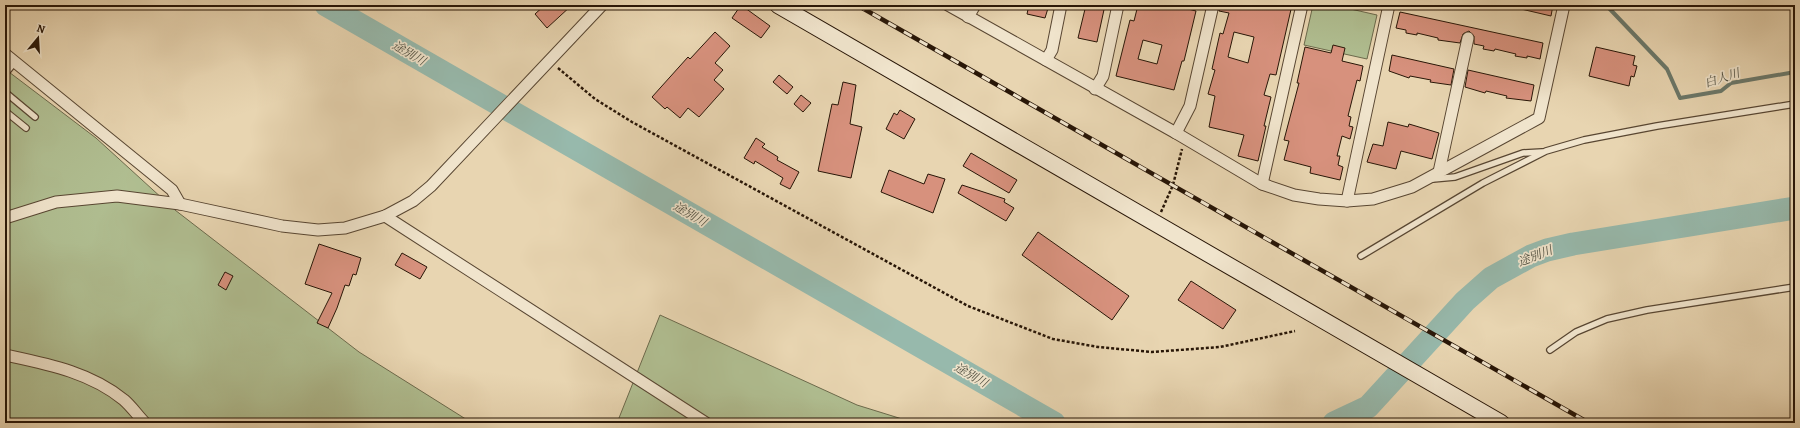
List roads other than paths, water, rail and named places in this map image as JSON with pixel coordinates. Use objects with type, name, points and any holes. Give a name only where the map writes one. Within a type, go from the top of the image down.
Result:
[{"type":"street","points":[[5,218],[56,202],[117,196],[180,204],[282,226],[318,230],[345,228],[385,216],[413,201],[431,186],[602,5]]},
{"type":"street","points":[[778,5],[1501,423]]},
{"type":"street","points":[[948,5],[1181,136],[1262,184],[1294,195],[1319,200],[1347,201],[1373,199],[1412,187],[1539,118],[1564,5]]},
{"type":"street","points":[[968,17],[975,5]]},
{"type":"street","points":[[1046,60],[1052,50],[1061,5]]},
{"type":"street","points":[[1095,89],[1103,76],[1118,5]]},
{"type":"street","points":[[1181,136],[1190,106],[1213,5]]},
{"type":"street","points":[[1262,184],[1302,5]]},
{"type":"street","points":[[1347,201],[1389,5]]},
{"type":"street","points":[[1439,172],[1468,38]]},
{"type":"street","points":[[5,54],[172,190],[180,204]]},
{"type":"street","points":[[385,216],[706,423]]},
{"type":"street","points":[[5,355],[63,368],[94,381],[124,400],[145,423]]},
{"type":"lane","points":[[5,74],[15,62]]},
{"type":"lane","points":[[5,92],[35,116]]},
{"type":"lane","points":[[1361,256],[1483,183],[1546,151],[1584,140],[1657,126],[1795,104]]},
{"type":"lane","points":[[5,111],[26,128]]},
{"type":"lane","points":[[1425,180],[1455,177],[1523,153],[1546,151]]},
{"type":"lane","points":[[1550,350],[1576,332],[1607,319],[1647,310],[1795,287]]},
{"type":"waterway","name":"途別川","points":[[326,5],[1054,423]]},
{"type":"waterway","name":"白人川","points":[[1606,5],[1667,69],[1680,98],[1721,91],[1731,83],[1795,72]]},
{"type":"waterway","name":"途別川","points":[[1334,423],[1368,407],[1465,301],[1491,278],[1531,256],[1547,250],[1573,244],[1795,208]]},
{"type":"railway","points":[[857,5],[1589,423]]}]
